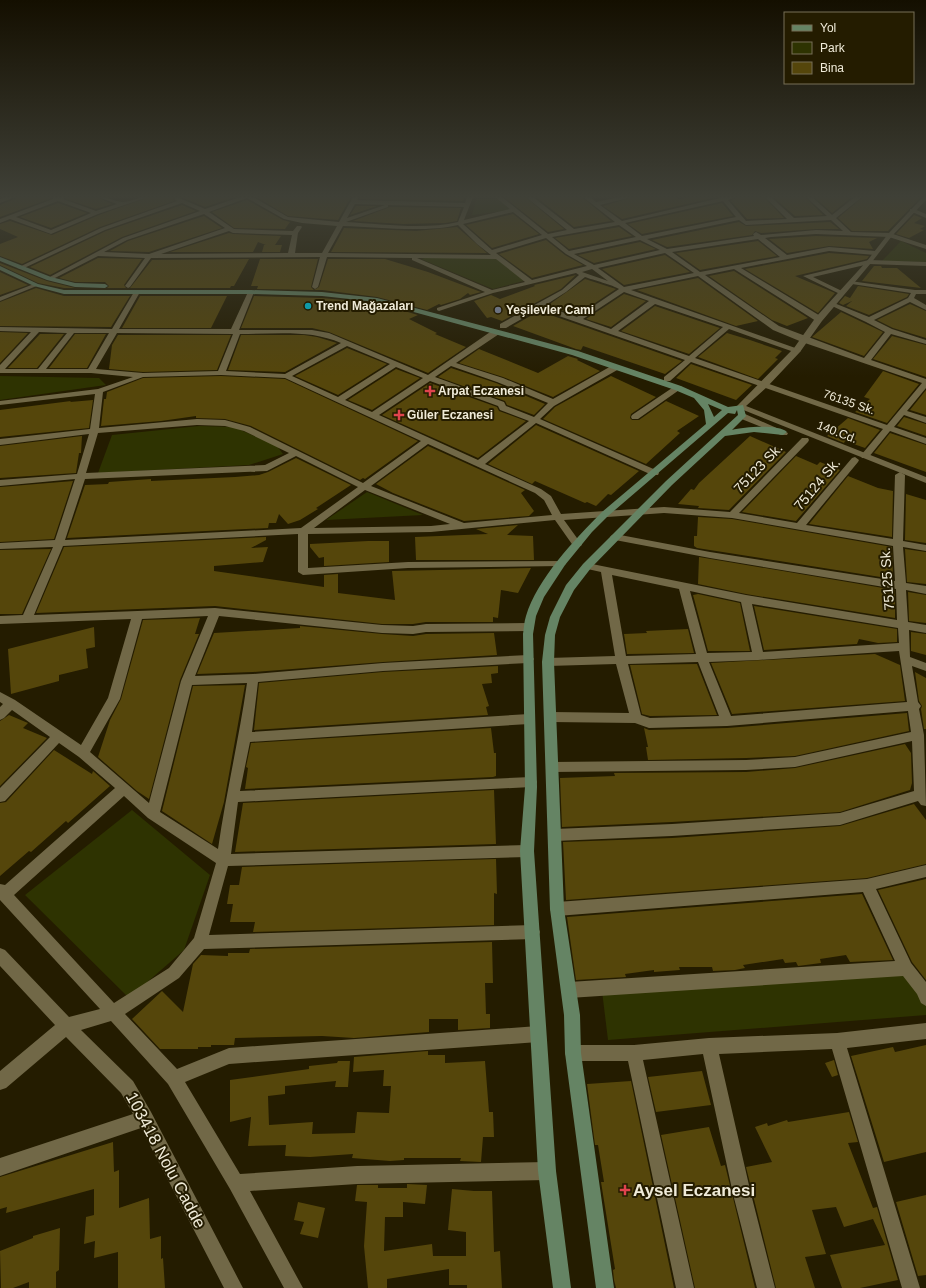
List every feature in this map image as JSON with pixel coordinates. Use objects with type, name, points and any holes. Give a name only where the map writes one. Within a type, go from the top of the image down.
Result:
[{"type":"main road","points":[[0,259],[49,279],[75,284],[128,286],[315,287],[354,289],[503,326],[585,351],[667,379],[736,411]]},
{"type":"main road","points":[[0,268],[36,285],[64,292],[251,292],[350,296],[377,300],[575,353],[678,388],[694,396],[736,411]]},
{"type":"main road","points":[[694,396],[707,407],[711,418],[710,425]]},
{"type":"main road","points":[[562,1288],[547,1172],[527,851],[531,782],[528,634],[531,616],[539,597],[561,563],[605,514],[710,425],[736,411]]},
{"type":"main road","points":[[605,1288],[573,1053],[572,1015],[557,909],[548,662],[550,635],[555,617],[570,588],[587,566],[669,483],[721,435],[736,411]]},
{"type":"main road","points":[[721,435],[740,430],[764,429],[783,432]]},
{"type":"street","points":[[20,268],[43,257]]},
{"type":"street","points":[[49,279],[92,257]]},
{"type":"street","points":[[128,286],[148,257]]},
{"type":"street","points":[[315,287],[323,257]]},
{"type":"street","points":[[409,257],[491,292]]},
{"type":"street","points":[[498,257],[530,282]]},
{"type":"street","points":[[575,257],[593,267],[623,289]]},
{"type":"street","points":[[439,309],[491,292],[638,257]]},
{"type":"street","points":[[675,257],[776,328],[805,340],[926,382],[903,412],[865,456]]},
{"type":"street","points":[[577,320],[623,289],[736,268],[785,257]]},
{"type":"street","points":[[736,411],[764,385],[797,350],[819,319],[872,257]]},
{"type":"street","points":[[842,294],[806,276],[869,262],[926,264]]},
{"type":"street","points":[[736,268],[819,319]]},
{"type":"street","points":[[575,271],[654,302],[797,350]]},
{"type":"street","points":[[503,326],[572,286],[584,275]]},
{"type":"street","points":[[852,282],[915,292],[926,292]]},
{"type":"street","points":[[0,299],[36,285]]},
{"type":"street","points":[[91,371],[138,292]]},
{"type":"street","points":[[221,373],[251,292]]},
{"type":"street","points":[[869,320],[910,299],[915,292]]},
{"type":"street","points":[[910,299],[926,308]]},
{"type":"street","points":[[612,332],[654,302]]},
{"type":"street","points":[[832,304],[869,320],[888,331],[926,342]]},
{"type":"street","name":"76135 Sk.","points":[[538,306],[926,441]]},
{"type":"street","points":[[667,379],[728,326]]},
{"type":"street","points":[[0,329],[115,332],[312,332],[329,334],[396,364],[501,404],[503,408],[535,420],[655,473]]},
{"type":"street","points":[[0,370],[37,330]]},
{"type":"street","points":[[39,372],[72,331]]},
{"type":"street","points":[[866,361],[888,331]]},
{"type":"street","points":[[372,416],[496,332]]},
{"type":"street","points":[[286,376],[347,342]]},
{"type":"street","points":[[450,363],[500,380],[553,402]]},
{"type":"street","points":[[339,400],[396,364]]},
{"type":"street","points":[[478,464],[535,420],[553,402],[616,367]]},
{"type":"street","points":[[0,370],[39,372],[91,371],[143,375],[221,373],[286,376],[428,440],[538,492],[548,498],[563,526],[577,545]]},
{"type":"street","points":[[0,403],[99,391],[143,375]]},
{"type":"street","points":[[635,417],[678,388]]},
{"type":"street","points":[[27,618],[59,544],[81,476],[94,431],[99,391]]},
{"type":"street","name":"140.Cd.","points":[[736,411],[783,432],[855,460],[926,484]]},
{"type":"street","name":"140.Cd.","points":[[736,411],[865,456],[926,480]]},
{"type":"street","points":[[903,412],[926,420]]},
{"type":"street","points":[[0,442],[94,431],[198,422],[225,423],[247,429],[365,487],[463,526]]},
{"type":"street","points":[[303,531],[428,440]]},
{"type":"street","name":"75123 Sk.","points":[[732,515],[805,440]]},
{"type":"street","points":[[0,483],[81,476],[267,468],[296,453]]},
{"type":"street","name":"75124 Sk.","points":[[800,526],[855,460]]},
{"type":"street","name":"75125 Sk.","points":[[900,475],[898,543],[902,586],[905,653],[915,706],[924,797]]},
{"type":"street","points":[[0,546],[303,531],[431,529],[558,517],[664,510],[732,515],[926,548]]},
{"type":"street","points":[[303,531],[303,572],[408,565],[561,563]]},
{"type":"street","points":[[616,537],[710,555],[926,590]]},
{"type":"street","points":[[587,566],[746,599],[926,629]]},
{"type":"street","points":[[606,569],[620,660],[636,718]]},
{"type":"street","points":[[683,585],[702,657],[727,721]]},
{"type":"street","points":[[746,599],[758,656]]},
{"type":"street","points":[[0,620],[215,612],[382,629],[413,630],[426,628],[529,627]]},
{"type":"street","points":[[153,814],[187,681],[215,612]]},
{"type":"street","points":[[83,754],[114,699],[137,616]]},
{"type":"street","points":[[548,662],[905,653],[926,667]]},
{"type":"street","points":[[187,681],[253,678],[383,667],[528,658]]},
{"type":"street","points":[[0,1082],[66,1026],[112,1013],[174,973],[200,942],[223,860],[232,797],[245,737],[253,678]]},
{"type":"street","points":[[0,696],[83,754],[153,814],[223,860],[527,851]]},
{"type":"street","points":[[0,715],[11,703]]},
{"type":"street","points":[[551,717],[636,718],[649,723],[727,721],[915,706]]},
{"type":"street","points":[[245,737],[529,719]]},
{"type":"street","points":[[552,767],[746,765],[795,762],[918,735]]},
{"type":"street","points":[[0,797],[58,736]]},
{"type":"street","points":[[232,797],[531,782]]},
{"type":"street","points":[[123,789],[2,892],[112,1013],[174,1078],[236,1183],[294,1288]]},
{"type":"street","points":[[555,835],[672,830],[840,819],[924,797]]},
{"type":"street","points":[[557,909],[727,897],[867,884],[926,871]]},
{"type":"street","points":[[867,884],[906,968],[925,992]]},
{"type":"street","points":[[200,942],[532,932]]},
{"type":"street","name":"103418 Nolu Cadde","points":[[0,956],[66,1026],[127,1087],[145,1118],[234,1288]]},
{"type":"street","points":[[569,990],[906,968]]},
{"type":"street","points":[[573,1053],[634,1054],[709,1046],[837,1041],[926,1031]]},
{"type":"street","points":[[174,1078],[229,1056],[538,1034]]},
{"type":"street","points":[[837,1041],[911,1288]]},
{"type":"street","points":[[709,1046],[742,1194],[766,1288]]},
{"type":"street","points":[[634,1054],[685,1288]]},
{"type":"street","points":[[0,1167],[145,1118]]},
{"type":"street","points":[[236,1183],[357,1175],[547,1172]]},
{"type":"green space","points":[[886,257],[926,257],[926,262],[882,261]]},
{"type":"green space","points":[[499,258],[527,280],[493,289],[421,259]]},
{"type":"green space","points":[[0,376],[99,378],[106,385],[0,400]]},
{"type":"green space","points":[[199,426],[234,427],[277,446],[283,454],[249,465],[98,473],[112,435]]},
{"type":"green space","points":[[367,492],[423,515],[326,520]]},
{"type":"green space","points":[[132,810],[210,875],[184,950],[129,998],[25,895]]},
{"type":"green space","points":[[911,972],[926,999],[926,1015],[608,1040],[602,991]]},
{"type":"building","points":[[3,257],[37,257],[22,264]]},
{"type":"building","points":[[51,257],[84,257],[50,275],[30,267]]},
{"type":"building","points":[[503,257],[569,257],[583,265],[532,278]]},
{"type":"building","points":[[582,257],[620,257],[594,263]]},
{"type":"building","points":[[656,257],[668,257],[690,272],[624,285],[602,269]]},
{"type":"building","points":[[682,257],[771,257],[700,270]]},
{"type":"building","points":[[807,257],[868,257],[867,259],[795,276],[835,293],[818,313],[745,269]]},
{"type":"building","points":[[98,258],[142,259],[124,285],[126,288],[107,288],[109,286],[105,282],[75,282],[59,278]]},
{"type":"building","points":[[249,259],[234,286],[231,286],[230,288],[130,288],[152,260]]},
{"type":"building","points":[[260,259],[318,259],[311,287],[314,290],[257,289],[258,286],[251,286]]},
{"type":"building","points":[[328,259],[385,259],[428,272],[481,292],[470,295],[468,293],[460,299],[441,305],[439,304],[427,310],[377,297],[314,290],[319,287]]},
{"type":"building","points":[[0,263],[47,281],[75,288],[64,288],[38,283],[0,265]]},
{"type":"building","points":[[874,266],[881,266],[882,268],[897,268],[921,288],[862,281]]},
{"type":"building","points":[[734,271],[808,318],[787,326],[772,320],[709,276]]},
{"type":"building","points":[[0,272],[28,285],[0,295]]},
{"type":"building","points":[[576,275],[561,289],[502,321],[491,317],[487,318],[474,301],[491,295],[500,299],[535,286],[534,285]]},
{"type":"building","points":[[698,278],[758,321],[736,326],[637,290]]},
{"type":"building","points":[[585,279],[616,289],[577,315],[547,306]]},
{"type":"building","points":[[858,286],[909,294],[907,297],[869,315],[846,306],[852,301],[843,305],[839,303],[845,296],[850,298]]},
{"type":"building","points":[[36,288],[64,296],[130,296],[111,327],[0,326],[0,302]]},
{"type":"building","points":[[624,294],[646,301],[611,327],[586,319]]},
{"type":"building","points":[[140,296],[227,296],[211,328],[122,328]]},
{"type":"building","points":[[254,296],[322,298],[377,303],[418,315],[409,319],[437,333],[435,334],[466,347],[428,373],[329,332],[312,328],[241,328]]},
{"type":"building","points":[[910,304],[926,311],[926,338],[893,328],[877,320]]},
{"type":"building","points":[[655,306],[720,328],[689,354],[621,331]]},
{"type":"building","points":[[539,311],[682,361],[665,374],[583,346],[581,350],[576,349],[513,326]]},
{"type":"building","points":[[841,312],[883,332],[864,356],[812,337]]},
{"type":"building","points":[[0,332],[28,333],[0,363]]},
{"type":"building","points":[[727,333],[782,351],[775,358],[778,359],[758,379],[698,357]]},
{"type":"building","points":[[40,334],[64,334],[37,368],[8,368]]},
{"type":"building","points":[[75,334],[106,334],[87,368],[49,368]]},
{"type":"building","points":[[118,335],[231,335],[217,370],[143,372],[109,369],[112,345]]},
{"type":"building","points":[[241,335],[304,335],[337,343],[285,372],[228,370]]},
{"type":"building","points":[[892,336],[926,345],[926,377],[873,359]]},
{"type":"building","points":[[347,348],[387,364],[338,395],[295,376]]},
{"type":"building","points":[[479,349],[538,373],[568,356],[578,359],[577,360],[600,371],[553,397],[503,377],[459,363]]},
{"type":"building","points":[[691,364],[752,385],[736,400],[676,378]]},
{"type":"building","points":[[451,368],[496,383],[545,404],[534,415],[507,405],[505,401],[438,377]]},
{"type":"building","points":[[396,369],[420,378],[372,410],[348,400]]},
{"type":"building","points":[[883,371],[919,384],[887,423],[855,412],[870,399],[864,397]]},
{"type":"building","points":[[221,376],[285,379],[418,441],[365,479],[363,478],[360,480],[251,426],[225,419],[196,418],[196,416],[161,421],[101,426],[104,399],[106,399],[107,392],[143,378]]},
{"type":"building","points":[[611,376],[656,397],[631,414],[630,418],[632,420],[639,420],[666,401],[699,416],[677,431],[680,433],[646,464],[543,419],[555,407]]},
{"type":"building","points":[[430,383],[497,407],[499,411],[526,421],[478,458],[382,415]]},
{"type":"building","points":[[926,390],[926,415],[910,410]]},
{"type":"building","points":[[93,400],[89,428],[0,437],[0,410],[71,401],[70,402]]},
{"type":"building","points":[[904,417],[926,424],[926,436],[897,426]]},
{"type":"building","points":[[848,418],[880,430],[865,448],[845,441],[844,443],[827,436]]},
{"type":"building","points":[[536,425],[639,471],[611,495],[608,494],[596,506],[587,502],[585,503],[535,481],[532,484],[488,464]]},
{"type":"building","points":[[890,433],[926,445],[926,472],[874,453]]},
{"type":"building","points":[[82,436],[81,453],[79,453],[76,473],[0,478],[0,446]]},
{"type":"building","points":[[750,436],[786,452],[729,510],[698,508],[699,506],[678,504],[691,489],[694,490],[699,483]]},
{"type":"building","points":[[428,446],[525,490],[521,493],[534,511],[529,516],[464,521],[393,493],[376,484]]},
{"type":"building","points":[[796,456],[817,465],[820,462],[840,470],[796,521],[742,512]]},
{"type":"building","points":[[296,458],[351,485],[300,520],[288,524],[279,514],[276,523],[269,523],[268,528],[67,538],[85,485],[151,479],[151,481],[259,475]]},
{"type":"building","points":[[848,476],[878,488],[893,491],[892,537],[809,524]]},
{"type":"building","points":[[73,481],[54,539],[0,542],[0,487]]},
{"type":"building","points":[[906,494],[926,500],[926,543],[905,540]]},
{"type":"building","points":[[698,517],[732,519],[892,547],[893,579],[697,548],[694,546],[694,536],[697,536]]},
{"type":"building","points":[[518,525],[507,535],[533,536],[534,560],[416,560],[415,537],[488,534],[476,529]]},
{"type":"building","points":[[266,537],[266,540],[251,548],[268,547],[263,562],[214,566],[214,571],[324,587],[324,575],[338,574],[338,593],[395,600],[392,571],[531,568],[518,593],[501,590],[498,618],[493,617],[493,622],[426,622],[413,624],[382,624],[215,606],[36,613],[64,547]]},
{"type":"building","points":[[389,541],[389,562],[324,566],[324,557],[319,558],[310,547],[310,544]]},
{"type":"building","points":[[51,549],[22,614],[0,614],[0,550]]},
{"type":"building","points":[[905,549],[926,552],[926,584],[907,582]]},
{"type":"building","points":[[699,557],[895,590],[895,618],[746,594],[698,584]]},
{"type":"building","points":[[908,592],[926,595],[926,623],[909,621]]},
{"type":"building","points":[[698,594],[740,603],[750,651],[708,651],[693,595]]},
{"type":"building","points":[[754,606],[897,629],[897,642],[878,643],[859,639],[857,644],[764,650]]},
{"type":"building","points":[[200,618],[195,634],[199,634],[180,680],[149,799],[137,791],[98,757],[110,720],[121,699],[143,620]]},
{"type":"building","points":[[300,626],[413,636],[426,634],[494,633],[497,655],[253,672],[197,674],[214,633],[300,628]]},
{"type":"building","points":[[94,627],[95,647],[86,649],[88,668],[59,675],[59,681],[11,694],[8,649]]},
{"type":"building","points":[[688,629],[694,653],[627,654],[624,634],[647,633],[646,631]]},
{"type":"building","points":[[911,632],[926,634],[926,655],[911,651]]},
{"type":"building","points":[[875,654],[900,665],[905,701],[732,714],[711,663]]},
{"type":"building","points":[[697,664],[717,715],[650,716],[642,714],[630,665]]},
{"type":"building","points":[[498,666],[498,673],[491,674],[492,683],[482,684],[489,706],[486,707],[488,715],[254,730],[259,683],[383,672]]},
{"type":"building","points":[[915,672],[926,678],[926,729],[924,729],[921,709],[922,706],[919,701]]},
{"type":"building","points":[[245,685],[224,802],[212,844],[162,811],[193,686]]},
{"type":"building","points":[[907,713],[909,731],[795,756],[648,760],[646,747],[648,747],[644,728],[649,730],[727,728]]},
{"type":"building","points":[[9,715],[28,723],[23,728],[47,738],[0,786],[0,721]]},
{"type":"building","points":[[491,728],[494,753],[496,753],[496,776],[493,777],[245,789],[248,768],[246,767],[251,743]]},
{"type":"building","points":[[905,744],[911,753],[912,783],[910,790],[840,812],[562,827],[560,778],[615,776],[614,773],[746,772],[795,768]]},
{"type":"building","points":[[54,750],[92,774],[93,771],[110,786],[68,823],[66,821],[31,852],[29,851],[0,876],[0,803],[6,802]]},
{"type":"building","points":[[494,790],[496,844],[235,852],[243,803]]},
{"type":"building","points":[[914,804],[926,820],[926,864],[867,878],[566,900],[563,842],[672,838],[840,826]]},
{"type":"building","points":[[496,859],[497,894],[494,893],[494,925],[253,932],[255,922],[230,922],[233,904],[227,904],[230,885],[239,885],[242,867]]},
{"type":"building","points":[[926,879],[926,980],[912,962],[878,890]]},
{"type":"building","points":[[862,894],[893,960],[850,962],[846,955],[820,959],[821,963],[798,966],[796,962],[785,963],[783,959],[743,965],[745,968],[735,970],[713,971],[712,967],[679,967],[680,970],[654,972],[654,970],[625,974],[626,977],[576,980],[567,917]]},
{"type":"building","points":[[492,942],[493,983],[485,983],[486,1014],[490,1014],[490,1028],[458,1030],[458,1019],[429,1019],[429,1032],[354,1038],[322,1036],[235,1038],[234,1045],[211,1045],[211,1047],[198,1047],[198,1049],[160,1049],[132,1019],[162,991],[183,1012],[193,964],[201,955],[228,956],[228,953],[249,953],[250,949]]},
{"type":"building","points":[[926,1045],[926,1152],[884,1162],[851,1056],[893,1047],[895,1052]]},
{"type":"building","points":[[428,1051],[428,1055],[445,1055],[445,1063],[485,1061],[489,1112],[493,1112],[494,1137],[483,1137],[481,1162],[460,1161],[461,1158],[404,1158],[404,1160],[390,1161],[352,1158],[353,1154],[310,1157],[285,1156],[286,1145],[248,1146],[251,1117],[230,1122],[230,1080],[309,1069],[309,1066],[337,1063],[338,1061],[350,1061],[348,1087],[335,1087],[336,1081],[285,1086],[285,1094],[268,1096],[269,1125],[313,1122],[312,1134],[355,1133],[357,1112],[389,1113],[391,1086],[383,1086],[384,1070],[353,1072],[354,1057]]},
{"type":"building","points":[[834,1060],[838,1075],[832,1077],[825,1063]]},
{"type":"building","points":[[702,1071],[711,1105],[656,1112],[648,1077]]},
{"type":"building","points":[[631,1081],[674,1288],[616,1288],[614,1280],[613,1270],[615,1269],[601,1182],[604,1182],[598,1145],[595,1145],[587,1084]]},
{"type":"building","points":[[849,1112],[858,1142],[848,1143],[873,1208],[877,1207],[898,1280],[860,1288],[842,1288],[830,1255],[885,1245],[873,1219],[844,1227],[836,1207],[812,1210],[826,1254],[805,1257],[815,1288],[776,1288],[746,1167],[772,1162],[755,1127],[767,1123],[768,1126],[787,1120],[788,1122]]},
{"type":"building","points":[[709,1127],[721,1166],[725,1165],[755,1288],[695,1288],[661,1135]]},
{"type":"building","points":[[113,1142],[114,1172],[119,1170],[119,1208],[149,1198],[150,1239],[161,1236],[161,1259],[163,1258],[165,1288],[118,1288],[118,1252],[94,1258],[95,1241],[84,1244],[86,1217],[94,1215],[94,1189],[6,1213],[7,1207],[0,1209],[0,1177]]},
{"type":"building","points":[[407,1184],[427,1185],[425,1204],[403,1202],[403,1217],[385,1217],[384,1251],[432,1244],[433,1256],[466,1256],[466,1232],[448,1230],[452,1189],[492,1191],[494,1252],[500,1251],[502,1288],[467,1288],[467,1285],[449,1285],[449,1269],[387,1279],[387,1288],[368,1288],[364,1246],[367,1202],[355,1201],[357,1185],[378,1185],[378,1188],[407,1188]]},
{"type":"building","points":[[926,1195],[926,1275],[918,1276],[896,1202]]},
{"type":"building","points":[[298,1202],[325,1208],[318,1238],[300,1234],[304,1222],[294,1220]]},
{"type":"building","points":[[60,1228],[59,1270],[56,1272],[56,1288],[29,1288],[29,1282],[13,1288],[1,1288],[0,1251],[33,1238],[33,1236]]},
{"type":"place","name":"Trend Mağazaları","points":[[308,306]]},
{"type":"place","name":"Yeşilevler Cami","points":[[498,310]]},
{"type":"place","name":"Arpat Eczanesi","points":[[430,391]]},
{"type":"place","name":"Güler Eczanesi","points":[[399,415]]},
{"type":"place","name":"Aysel Eczanesi","points":[[625,1190]]}]
